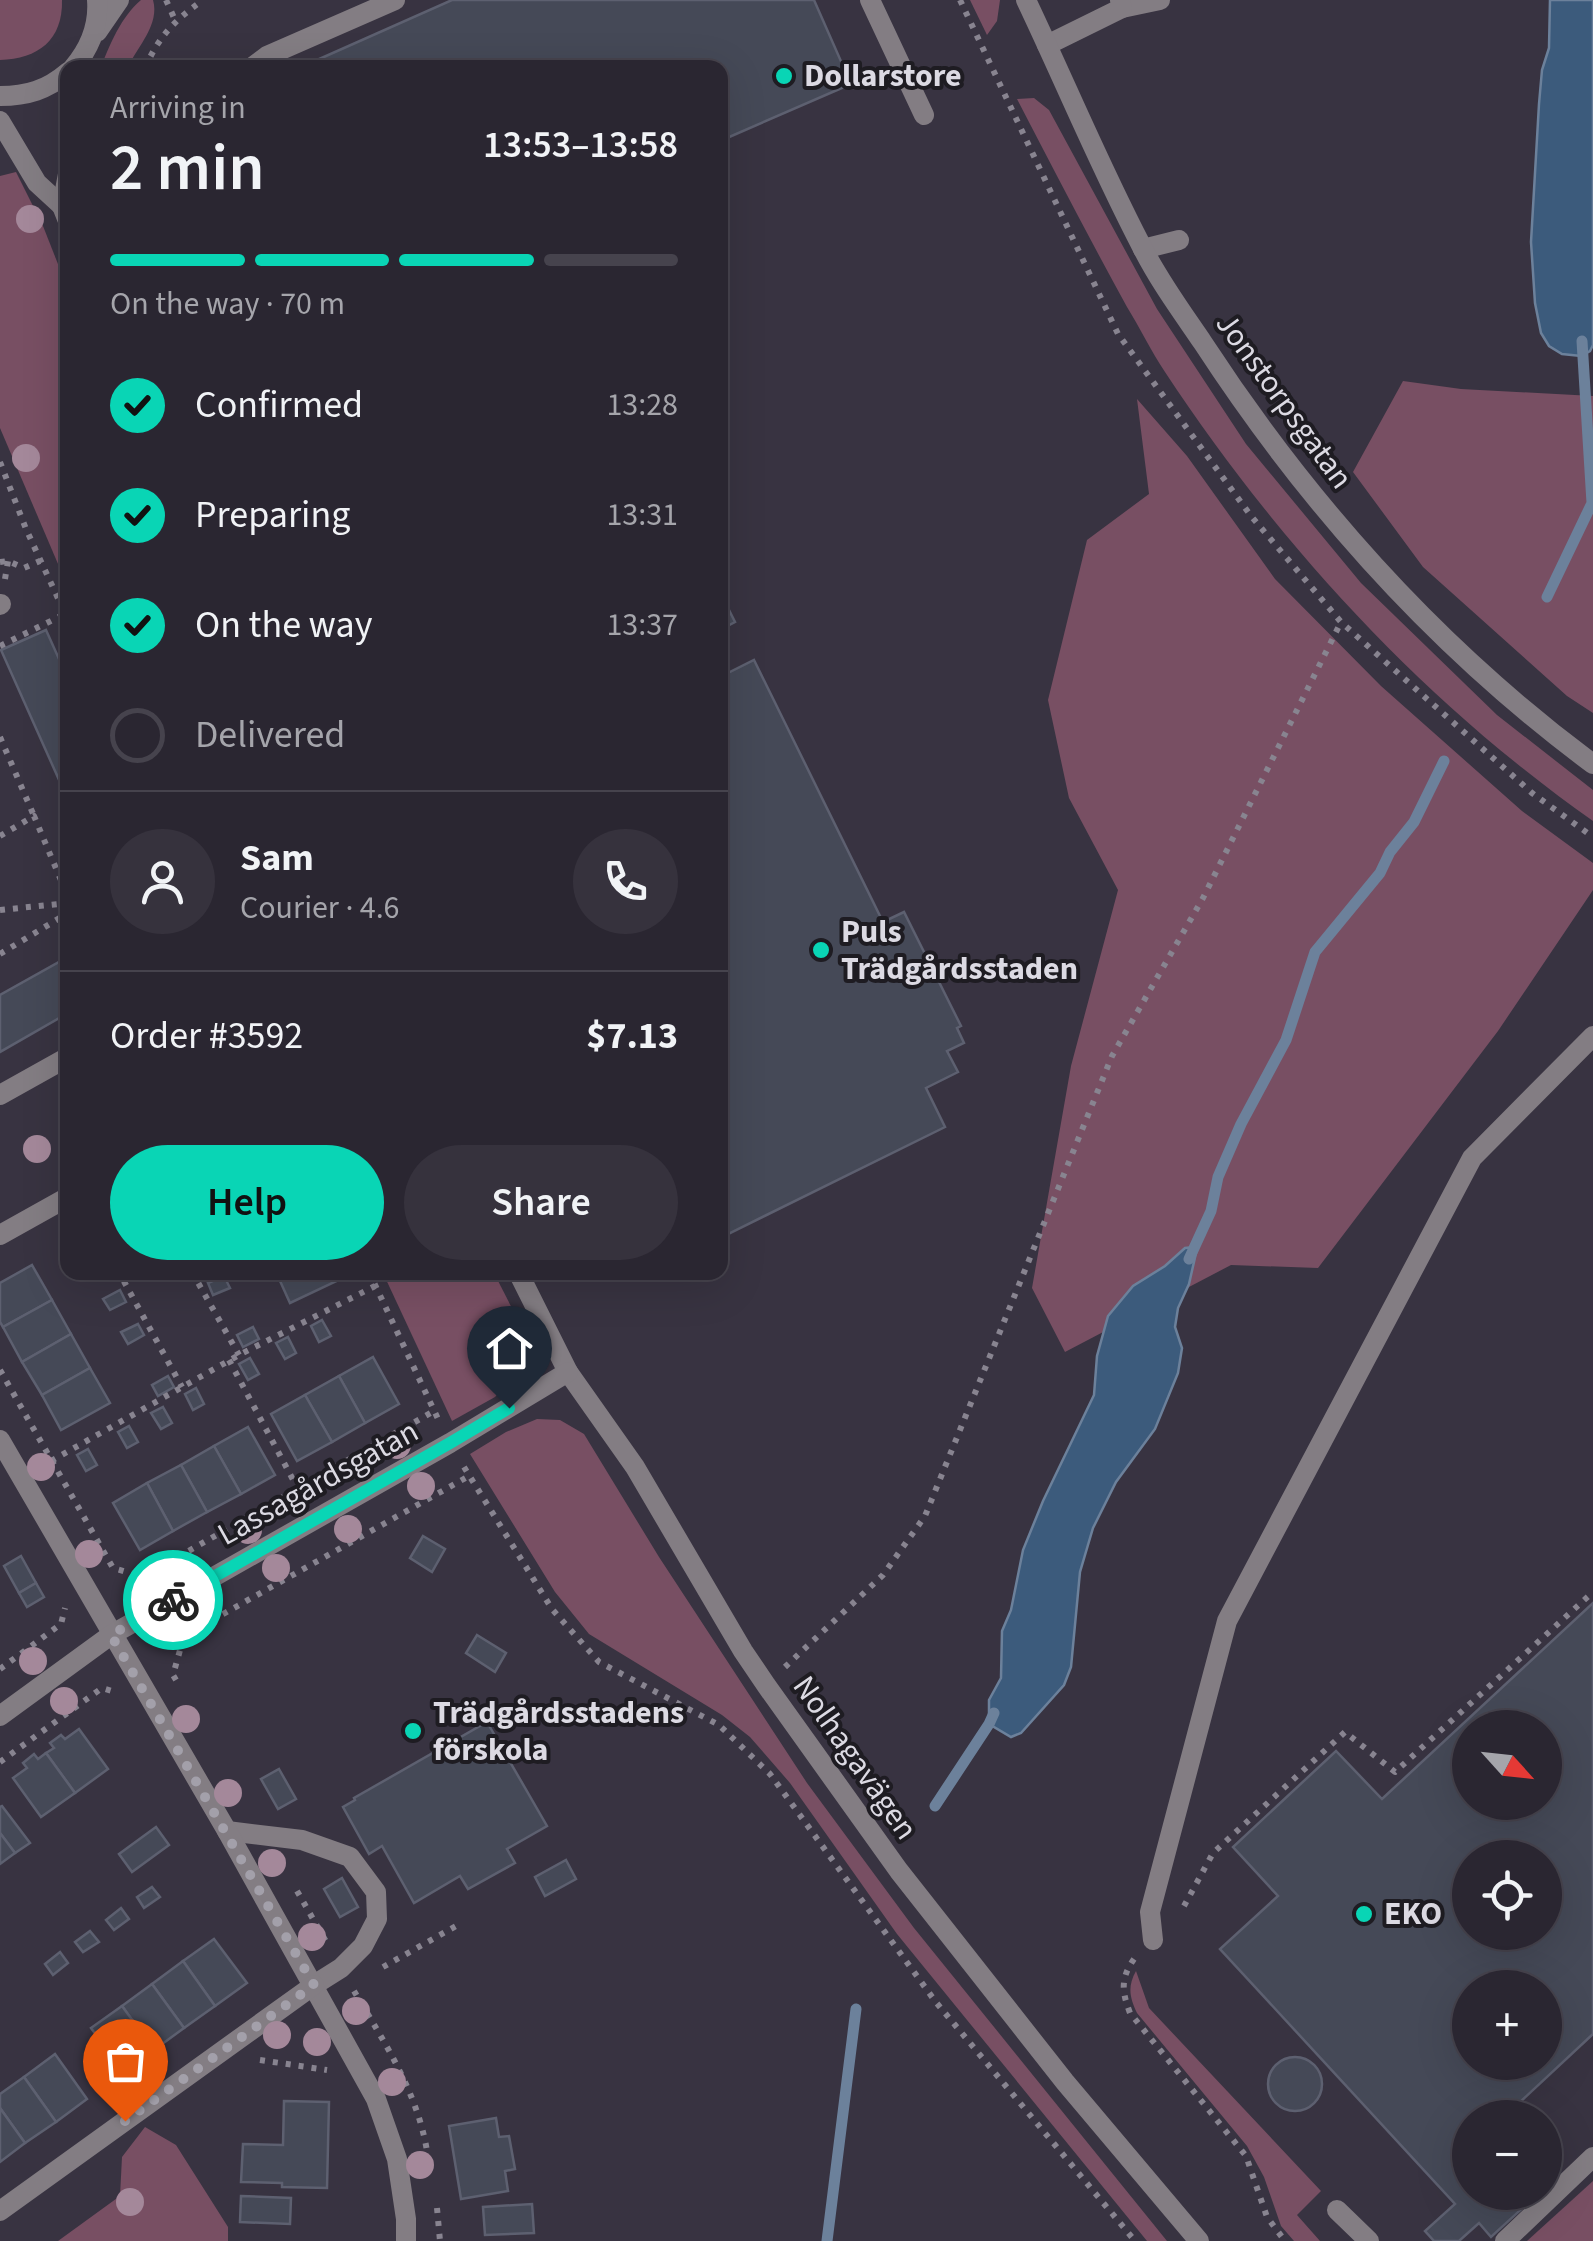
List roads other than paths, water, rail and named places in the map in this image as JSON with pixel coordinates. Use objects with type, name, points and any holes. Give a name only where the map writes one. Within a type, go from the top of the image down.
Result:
[{"type":"street","points":[[93,38],[97,0]]},
{"type":"street","points":[[78,60],[119,0]]},
{"type":"street","points":[[262,60],[395,0]]},
{"type":"street","points":[[870,0],[924,115]]},
{"type":"street","name":"Jonstorpsgatan","points":[[1026,0],[1142,250],[1236,394],[1298,477],[1382,574],[1469,663],[1593,764]]},
{"type":"street","points":[[1047,45],[1121,4],[1160,0]]},
{"type":"street","points":[[0,96],[23,96],[60,79]]},
{"type":"street","points":[[0,120],[36,183],[60,208]]},
{"type":"street","points":[[1142,250],[1180,240]]},
{"type":"street","points":[[1153,1940],[1150,1912],[1228,1620],[1472,1158],[1593,1036]]},
{"type":"street","points":[[0,1095],[60,1061]]},
{"type":"street","points":[[0,1235],[60,1201]]},
{"type":"street","name":"Nolhagavägen","points":[[522,1280],[568,1372],[635,1468],[766,1685],[898,1871],[1064,2082],[1199,2241]]},
{"type":"street","name":"Lassagårdsgatan","points":[[0,1716],[111,1635],[568,1372]]},
{"type":"street","points":[[0,1440],[376,2099],[397,2159],[406,2241]]},
{"type":"street","points":[[0,2211],[341,1968],[363,1946],[378,1919],[376,1892],[350,1857],[302,1840],[226,1831]]},
{"type":"street","points":[[1505,2241],[1593,2158]]},
{"type":"street","points":[[1337,2210],[1370,2241]]},
{"type":"water","points":[[1550,0],[1593,0],[1593,345],[1581,356],[1562,354],[1549,346],[1541,333],[1535,303],[1531,242]]},
{"type":"water","points":[[1194,1247],[1189,1284],[1178,1308],[1175,1327],[1182,1348],[1178,1373],[1155,1429],[1116,1482],[1093,1528],[1080,1572],[1071,1667],[1064,1685],[1021,1733],[1011,1737],[989,1724],[989,1700],[1001,1678],[1002,1631],[1011,1610],[1023,1550],[1094,1395],[1097,1356],[1108,1316],[1133,1286],[1185,1248]]},
{"type":"waterway","points":[[1547,597],[1592,503],[1582,341]]},
{"type":"waterway","points":[[1189,1259],[1211,1211],[1218,1177],[1241,1124],[1286,1040],[1315,952],[1380,873],[1390,852],[1414,822],[1444,761]]},
{"type":"waterway","points":[[935,1806],[994,1713]]},
{"type":"waterway","points":[[827,2241],[856,2009]]},
{"type":"place","name":"Dollarstore","points":[[784,76]]},
{"type":"place","name":"Puls Trädgårdsstaden","points":[[821,950]]},
{"type":"place","name":"Trädgårdsstadens förskola","points":[[413,1731]]},
{"type":"place","name":"EKO","points":[[1364,1914]]}]
